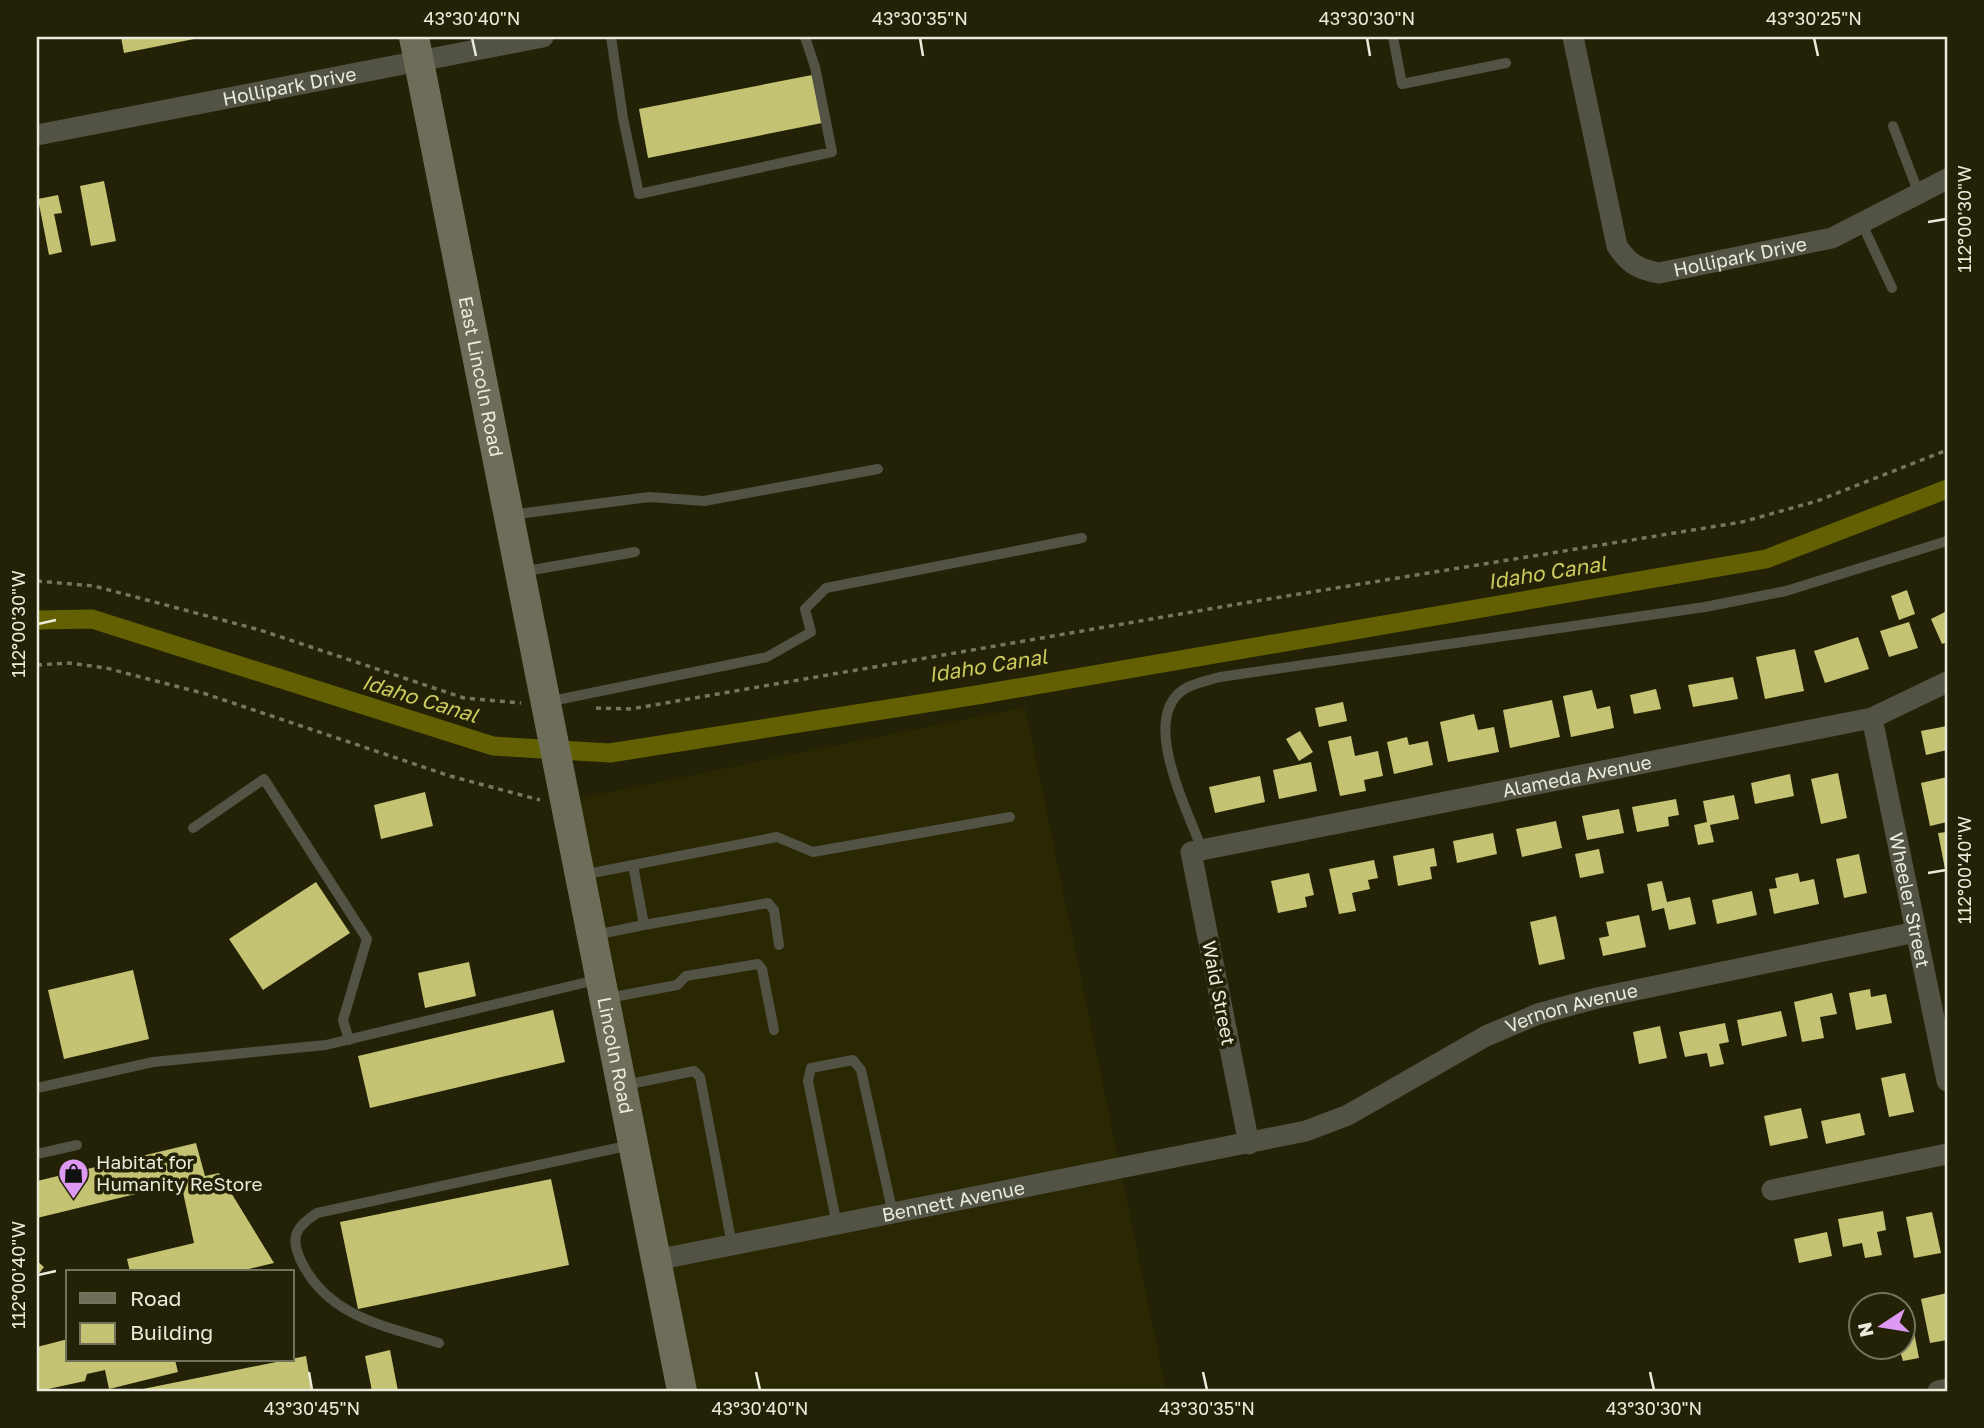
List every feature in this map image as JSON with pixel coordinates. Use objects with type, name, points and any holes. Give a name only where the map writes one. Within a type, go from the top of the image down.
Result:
[{"type":"main road","name":"East Lincoln Road","points":[[417,49],[548,710]]},
{"type":"main road","name":"Lincoln Road","points":[[548,710],[682,1391]]},
{"type":"street","name":"Hollipark Drive","points":[[37,135],[417,49],[543,37]]},
{"type":"street","name":"Hollipark Drive","points":[[1573,37],[1617,246],[1627,261],[1640,269],[1660,273],[1812,243],[1862,224],[1947,180]]},
{"type":"street","name":"Alameda Avenue","points":[[1202,850],[1871,718],[1947,682]]},
{"type":"street","name":"Wheeler Street","points":[[1871,718],[1947,1081]]},
{"type":"street","name":"Waid Street","points":[[1202,850],[1191,852],[1249,1144]]},
{"type":"street","name":"Vernon Avenue","points":[[1249,1144],[1307,1131],[1348,1115],[1486,1036],[1538,1014],[1597,998],[1916,932]]},
{"type":"street","name":"Bennett Avenue","points":[[656,1260],[1249,1144]]},
{"type":"street","points":[[1772,1190],[1947,1154]]},
{"type":"street","points":[[1938,1391],[1947,1389]]},
{"type":"lane","points":[[611,37],[622,118],[639,194],[832,152],[815,67],[805,37]]},
{"type":"lane","points":[[1393,37],[1402,84],[1506,63]]},
{"type":"lane","points":[[1893,126],[1919,194]]},
{"type":"lane","points":[[1862,224],[1892,288]]},
{"type":"lane","points":[[510,515],[649,497],[704,501],[878,469]]},
{"type":"lane","points":[[548,710],[585,694],[767,657],[811,632],[805,609],[826,588],[1082,537]]},
{"type":"lane","points":[[1202,850],[1167,750],[1163,724],[1168,706],[1187,687],[1220,677],[1705,607],[1786,591],[1947,541]]},
{"type":"lane","points":[[521,572],[635,552]]},
{"type":"lane","points":[[193,828],[264,779],[367,939],[343,1020],[349,1040]]},
{"type":"lane","points":[[581,875],[777,837],[813,852],[1010,817]]},
{"type":"lane","points":[[633,865],[644,925]]},
{"type":"lane","points":[[593,936],[768,903],[774,910],[779,945]]},
{"type":"lane","points":[[37,1088],[153,1062],[253,1054],[349,1040],[603,988],[677,985],[686,976],[758,964],[762,969],[774,1030]]},
{"type":"lane","points":[[837,1225],[808,1082],[811,1068],[853,1060],[861,1070],[893,1214]]},
{"type":"lane","points":[[622,1086],[694,1071],[700,1077],[732,1245]]},
{"type":"lane","points":[[439,1343],[356,1317],[323,1295],[298,1256],[295,1239],[299,1225],[317,1213],[634,1144]]},
{"type":"lane","points":[[37,1154],[77,1145]]},
{"type":"path","points":[[585,694],[590,705],[599,710],[631,709],[942,653],[1742,522],[1817,502],[1947,450]]},
{"type":"path","points":[[37,581],[94,586],[260,630],[464,698],[548,710]]},
{"type":"path","points":[[37,665],[69,663],[106,668],[206,694],[450,776],[533,799],[565,796]]},
{"type":"shaded area","points":[[1025,707],[1166,1391],[682,1391],[566,801]]},
{"type":"building","points":[[121,37],[199,37],[199,38],[124,53]]},
{"type":"building","points":[[812,75],[822,123],[648,158],[639,109]]},
{"type":"building","points":[[104,181],[116,241],[91,246],[80,186]]},
{"type":"building","points":[[58,195],[62,213],[54,214],[62,252],[49,255],[38,199]]},
{"type":"building","points":[[1907,590],[1915,614],[1899,620],[1891,596]]},
{"type":"building","points":[[1947,611],[1947,642],[1942,644],[1931,619]]},
{"type":"building","points":[[1909,622],[1918,648],[1889,657],[1880,631]]},
{"type":"building","points":[[1858,637],[1869,669],[1825,683],[1814,651]]},
{"type":"building","points":[[1795,649],[1804,691],[1765,699],[1756,657]]},
{"type":"building","points":[[1733,677],[1738,699],[1693,707],[1688,685]]},
{"type":"building","points":[[1656,689],[1661,709],[1634,714],[1630,695]]},
{"type":"building","points":[[1592,690],[1597,709],[1610,706],[1614,728],[1571,737],[1563,696]]},
{"type":"building","points":[[1552,700],[1560,737],[1510,748],[1503,710]]},
{"type":"building","points":[[1343,702],[1347,721],[1319,727],[1315,708]]},
{"type":"building","points":[[1474,714],[1478,730],[1494,727],[1499,752],[1448,762],[1440,722]]},
{"type":"building","points":[[1947,726],[1947,750],[1926,755],[1921,731]]},
{"type":"building","points":[[1300,731],[1313,752],[1299,761],[1286,739]]},
{"type":"building","points":[[1351,736],[1355,756],[1378,751],[1383,776],[1364,780],[1366,791],[1340,796],[1328,741]]},
{"type":"building","points":[[1407,737],[1409,745],[1428,741],[1433,765],[1394,774],[1387,742]]},
{"type":"building","points":[[1311,762],[1317,791],[1279,799],[1273,770]]},
{"type":"building","points":[[1838,773],[1847,818],[1821,824],[1811,779]]},
{"type":"building","points":[[1790,774],[1794,796],[1755,804],[1751,783]]},
{"type":"building","points":[[1260,776],[1265,802],[1215,813],[1209,787]]},
{"type":"building","points":[[1947,777],[1947,822],[1930,826],[1921,783]]},
{"type":"building","points":[[425,792],[433,826],[381,839],[374,805]]},
{"type":"building","points":[[1734,795],[1739,819],[1710,825],[1714,842],[1698,845],[1694,825],[1707,822],[1703,801]]},
{"type":"building","points":[[1676,799],[1679,815],[1668,817],[1669,826],[1637,832],[1632,807]]},
{"type":"building","points":[[1619,809],[1624,833],[1587,840],[1582,816]]},
{"type":"building","points":[[1556,821],[1562,848],[1522,857],[1516,829]]},
{"type":"building","points":[[1947,832],[1947,874],[1946,874],[1938,833]]},
{"type":"building","points":[[1493,833],[1497,854],[1457,863],[1453,841]]},
{"type":"building","points":[[1434,848],[1437,866],[1430,867],[1432,879],[1398,886],[1393,856]]},
{"type":"building","points":[[1599,849],[1604,873],[1580,878],[1575,854]]},
{"type":"building","points":[[1859,854],[1867,893],[1844,898],[1836,859]]},
{"type":"building","points":[[1374,860],[1378,878],[1368,880],[1370,889],[1352,893],[1356,911],[1339,914],[1329,869]]},
{"type":"building","points":[[1309,873],[1314,895],[1305,897],[1307,907],[1278,913],[1271,881]]},
{"type":"building","points":[[1798,873],[1800,882],[1814,879],[1819,904],[1774,914],[1769,889],[1777,888],[1775,878]]},
{"type":"building","points":[[1662,881],[1667,902],[1690,897],[1696,924],[1669,930],[1664,908],[1652,911],[1647,884]]},
{"type":"building","points":[[316,882],[350,933],[263,990],[229,939]]},
{"type":"building","points":[[1752,891],[1757,915],[1717,924],[1712,900]]},
{"type":"building","points":[[1639,915],[1646,947],[1603,956],[1599,938],[1609,936],[1606,922]]},
{"type":"building","points":[[1556,916],[1565,959],[1539,965],[1530,922]]},
{"type":"building","points":[[469,962],[476,996],[425,1008],[418,973]]},
{"type":"building","points":[[133,970],[149,1039],[64,1059],[48,990]]},
{"type":"building","points":[[1870,989],[1871,997],[1886,994],[1892,1023],[1856,1030],[1849,993]]},
{"type":"building","points":[[1832,993],[1837,1014],[1820,1017],[1824,1038],[1802,1042],[1794,1002]]},
{"type":"building","points":[[553,1010],[565,1062],[370,1108],[358,1056]]},
{"type":"building","points":[[1781,1011],[1787,1036],[1742,1046],[1737,1020]]},
{"type":"building","points":[[1725,1023],[1729,1042],[1719,1044],[1724,1064],[1710,1067],[1707,1053],[1685,1057],[1679,1032]]},
{"type":"building","points":[[1660,1026],[1667,1058],[1639,1064],[1633,1032]]},
{"type":"building","points":[[1905,1073],[1914,1112],[1889,1117],[1881,1078]]},
{"type":"building","points":[[1801,1108],[1808,1138],[1770,1146],[1764,1116]]},
{"type":"building","points":[[1860,1113],[1865,1135],[1826,1144],[1821,1121]]},
{"type":"building","name":"Habitat for Humanity ReStore","points":[[196,1143],[205,1176],[219,1173],[274,1263],[244,1270],[130,1270],[127,1259],[194,1243],[181,1183],[37,1218],[37,1181]]},
{"type":"building","points":[[551,1179],[569,1265],[358,1309],[340,1222]]},
{"type":"building","points":[[1883,1211],[1886,1230],[1877,1232],[1882,1255],[1865,1258],[1862,1243],[1843,1247],[1838,1219]]},
{"type":"building","points":[[1932,1212],[1941,1253],[1914,1258],[1906,1217]]},
{"type":"building","points":[[1827,1232],[1832,1256],[1799,1263],[1794,1239]]},
{"type":"building","points":[[37,1261],[44,1267],[37,1276]]},
{"type":"building","points":[[1947,1293],[1947,1340],[1930,1343],[1921,1299]]},
{"type":"building","points":[[66,1340],[66,1362],[176,1362],[178,1372],[109,1389],[105,1370],[87,1374],[85,1381],[39,1391],[37,1347]]},
{"type":"building","points":[[390,1350],[398,1391],[372,1391],[365,1356]]},
{"type":"building","points":[[306,1356],[312,1391],[138,1391],[276,1362],[294,1362],[294,1358]]},
{"type":"waterway","name":"Idaho Canal","points":[[37,620],[92,619],[493,746],[610,753],[983,694],[1766,559],[1947,489]]},
{"type":"place","name":"Habitat for Humanity ReStore","points":[[73,1200]]}]
